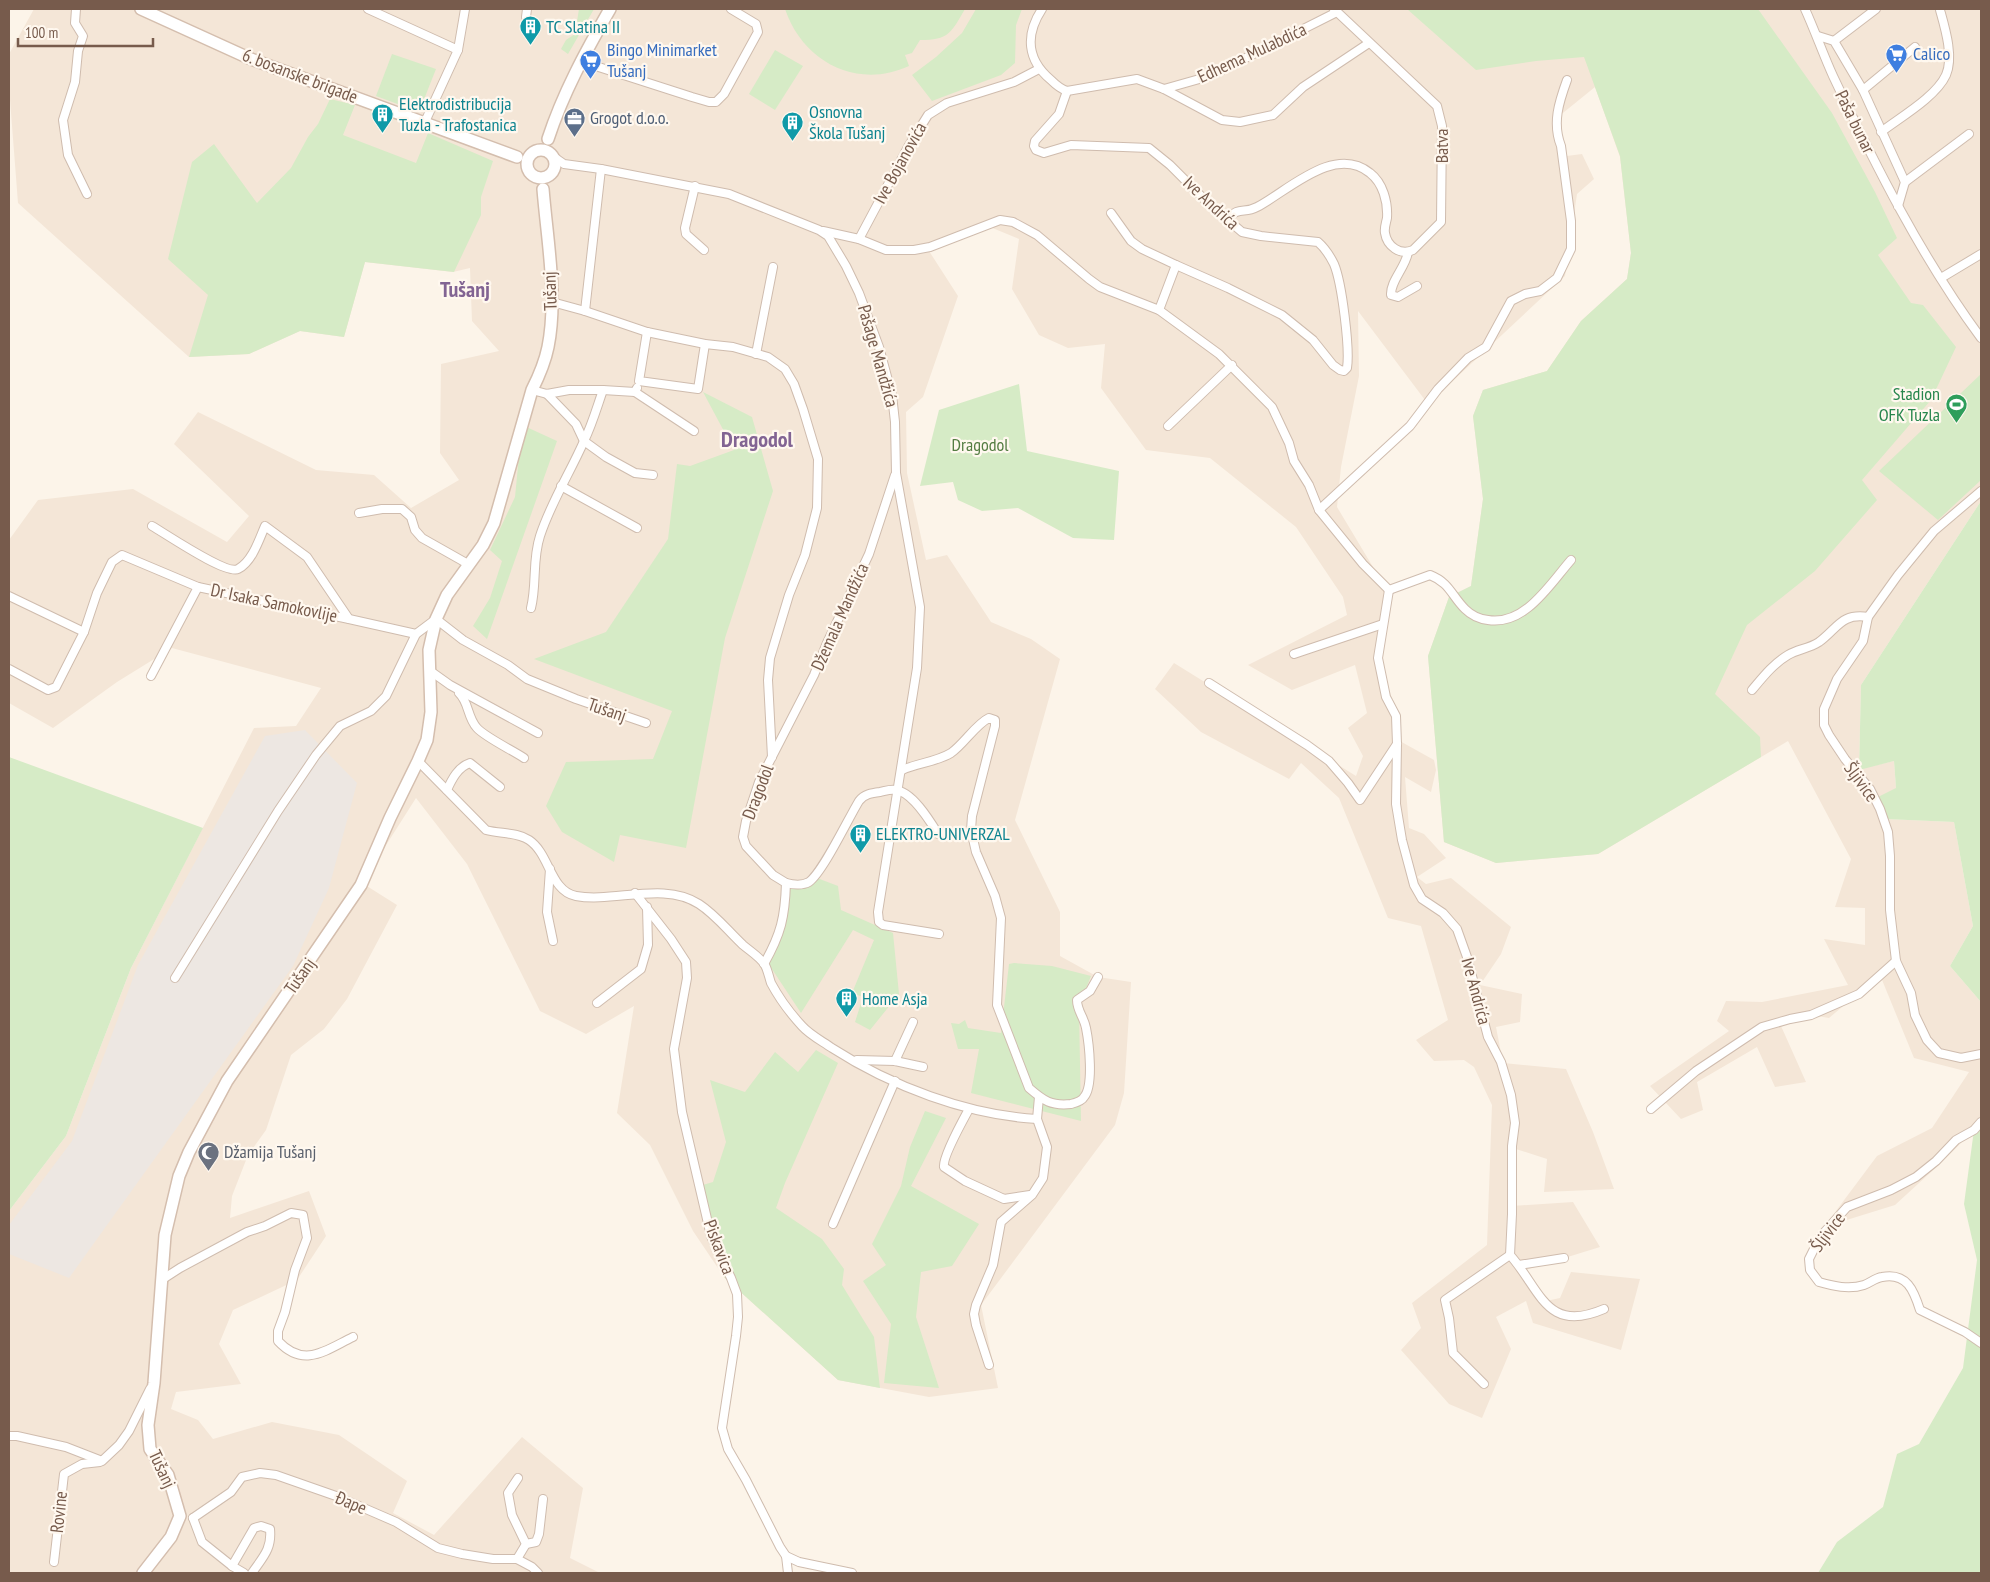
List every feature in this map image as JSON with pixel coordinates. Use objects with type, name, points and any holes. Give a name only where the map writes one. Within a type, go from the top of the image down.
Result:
[{"type":"street","points":[[76,9],[75,23],[83,36],[78,51],[76,82],[62,120],[68,155],[87,194]]},
{"type":"street","name":"6. bosanske brigade","points":[[141,9],[251,59],[517,158]]},
{"type":"street","points":[[368,9],[458,50]]},
{"type":"street","points":[[424,124],[458,50],[465,9]]},
{"type":"street","points":[[528,167],[528,158],[548,139],[553,121],[580,61],[610,9]]},
{"type":"street","points":[[580,61],[692,98],[716,102],[724,94],[758,32],[756,24],[731,9]]},
{"type":"street","points":[[1042,9],[1034,23],[1031,38],[1033,58],[1039,69],[1060,88],[1067,91],[1137,79],[1164,90],[1222,120],[1230,122],[1252,120],[1272,115],[1303,87],[1369,42]]},
{"type":"street","name":"Paša bunar","points":[[1806,9],[1832,74],[1898,206],[1941,278],[1981,338]]},
{"type":"street","points":[[1818,36],[1834,41],[1876,9]]},
{"type":"street","name":"Paša bunar","points":[[1881,132],[1933,92],[1946,75],[1949,53],[1940,10]]},
{"type":"street","name":"Batva","points":[[1336,11],[1435,104],[1442,122],[1442,219],[1439,225],[1427,237],[1408,252]]},
{"type":"street","name":"Edhema Mulabdića","points":[[1164,90],[1210,76],[1336,11]]},
{"type":"street","name":"Paša bunar","points":[[1834,41],[1863,90],[1905,182]]},
{"type":"street","name":"Paša bunar","points":[[1863,90],[1915,48]]},
{"type":"street","name":"Ive Bojanovića","points":[[859,239],[927,116],[947,103],[1014,82],[1039,69]]},
{"type":"street","points":[[1319,510],[1410,426],[1453,372],[1468,358],[1486,347],[1511,301],[1525,294],[1540,291],[1557,278],[1571,249],[1571,221],[1568,196],[1561,146],[1556,134],[1557,108],[1567,80]]},
{"type":"street","name":"Ive Andrića","points":[[1067,91],[1059,114],[1036,141],[1034,146],[1036,150],[1044,153],[1071,145],[1149,148],[1246,234],[1315,241],[1325,249],[1335,266],[1339,281],[1347,349],[1348,365],[1346,370],[1337,368],[1313,340],[1282,315],[1150,253],[1131,241],[1111,213]]},
{"type":"street","points":[[1898,206],[1905,182],[1969,134]]},
{"type":"street","points":[[548,139],[552,156]]},
{"type":"street","points":[[517,158],[547,151],[552,156],[555,161],[554,170],[548,176],[543,189]]},
{"type":"street","name":"Pašage Mandžića","points":[[552,156],[564,164],[695,186],[729,194],[819,230],[828,236],[846,266],[859,293],[879,347],[892,395],[895,414],[896,473],[920,607],[917,668],[902,770],[897,790]]},
{"type":"street","points":[[517,158],[528,167],[543,189]]},
{"type":"street","points":[[1227,219],[1234,212],[1257,207],[1325,167],[1343,164],[1352,165],[1366,170],[1380,184],[1387,208],[1384,231],[1386,236],[1395,249],[1408,252],[1404,267],[1392,286],[1391,294],[1394,297],[1398,297],[1417,286]]},
{"type":"street","points":[[585,311],[601,169]]},
{"type":"street","points":[[536,177],[548,176]]},
{"type":"street","points":[[695,186],[684,228],[686,234],[704,250]]},
{"type":"street","name":"Tušanj","points":[[180,1516],[168,1474],[150,1449],[148,1425],[154,1383],[165,1235],[179,1176],[189,1152],[227,1081],[361,885],[427,740],[430,712],[428,650],[436,619],[448,595],[483,545],[494,523],[532,390],[548,347],[552,302],[543,189]]},
{"type":"street","points":[[819,230],[859,239],[886,250],[914,250],[930,247],[1000,220],[1013,222],[1037,235],[1100,287],[1159,310],[1232,364],[1254,391],[1272,408],[1289,443],[1294,461],[1309,485],[1319,510],[1363,564],[1389,590],[1430,575],[1444,582],[1465,609],[1477,618],[1506,621],[1533,604],[1571,560]]},
{"type":"street","points":[[1941,278],[1981,254]]},
{"type":"street","points":[[1159,310],[1176,265]]},
{"type":"street","points":[[756,354],[773,266]]},
{"type":"street","name":"Dragodol","points":[[552,302],[647,332],[705,344],[733,347],[768,357],[785,369],[794,384],[818,459],[817,508],[805,555],[789,595],[770,658],[768,680],[772,757],[759,782],[746,821],[743,837],[746,846],[757,858],[773,875],[786,883]]},
{"type":"street","points":[[635,392],[639,381],[647,332]]},
{"type":"street","points":[[639,381],[698,389],[705,344]]},
{"type":"street","points":[[1168,426],[1232,364]]},
{"type":"street","points":[[532,390],[547,394],[569,390],[635,392],[694,431]]},
{"type":"street","points":[[531,608],[534,595],[536,547],[549,512],[584,441],[603,390]]},
{"type":"street","points":[[547,394],[576,424],[584,441],[606,457],[635,473],[653,475]]},
{"type":"street","name":"Džemala Mandžića","points":[[772,757],[810,684],[869,554],[896,473]]},
{"type":"street","points":[[561,486],[637,528]]},
{"type":"street","name":"Šljivice","points":[[1981,491],[1934,531],[1898,574],[1868,617],[1863,641],[1837,678],[1824,709],[1824,725],[1845,759],[1870,789],[1880,808],[1888,832],[1890,910],[1896,961],[1911,993],[1915,1015],[1928,1040],[1939,1053],[1961,1058],[1981,1054]]},
{"type":"street","points":[[359,513],[382,509],[402,509],[411,517],[415,530],[422,538],[468,564]]},
{"type":"street","name":"Dr Isaka Samokovlije","points":[[152,526],[217,565],[232,571],[238,569],[251,555],[265,526],[306,557],[349,619]]},
{"type":"street","name":"Dr Isaka Samokovlije","points":[[9,669],[48,690],[56,687],[84,632],[96,593],[112,562],[122,555],[198,587],[416,634]]},
{"type":"street","name":"Dr Isaka Samokovlije","points":[[151,676],[198,587]]},
{"type":"street","name":"Ive Andrića","points":[[1389,590],[1378,658],[1386,697],[1396,716],[1396,804],[1402,840],[1414,885],[1422,899],[1443,914],[1457,930],[1470,966],[1488,1037],[1501,1062],[1511,1095],[1515,1122],[1512,1146],[1510,1255]]},
{"type":"street","points":[[9,596],[84,632]]},
{"type":"street","points":[[1752,690],[1772,667],[1789,654],[1807,649],[1821,641],[1842,620],[1856,615],[1868,617]]},
{"type":"street","points":[[175,978],[278,811],[316,755],[340,726],[371,711],[386,696],[416,634],[436,619]]},
{"type":"street","name":"Tušanj","points":[[436,619],[463,640],[544,687],[576,700],[646,723]]},
{"type":"street","points":[[1294,654],[1384,624]]},
{"type":"street","points":[[429,670],[465,698],[470,718],[478,729],[524,758]]},
{"type":"street","points":[[1209,683],[1307,745],[1329,762],[1360,800],[1397,744]]},
{"type":"street","points":[[450,685],[538,733]]},
{"type":"street","points":[[902,770],[945,756],[966,740],[984,720],[989,718],[995,720],[996,726],[970,830],[976,852],[993,891],[1002,918],[997,1005],[1029,1088],[1039,1097],[1053,1105],[1075,1103],[1084,1098],[1089,1087],[1086,1028],[1077,1009],[1077,1000],[1090,990],[1098,977]]},
{"type":"street","points":[[418,761],[486,830],[496,833],[514,834],[529,840],[540,849],[559,885],[566,893],[576,896],[603,897],[635,893],[684,896],[712,913],[764,964],[772,983],[785,1005],[803,1028],[852,1060],[895,1081],[969,1108],[1015,1118],[1037,1119]]},
{"type":"street","points":[[446,790],[454,776],[466,764],[470,763],[500,787]]},
{"type":"street","points":[[897,790],[878,912],[880,922],[883,925],[939,934]]},
{"type":"street","points":[[764,964],[782,926],[786,883],[803,885],[811,881],[862,797],[868,794],[897,790],[908,795],[921,809],[938,834]]},
{"type":"street","points":[[550,869],[547,912],[553,941]]},
{"type":"street","name":"Piskavica","points":[[635,893],[671,939],[686,962],[687,978],[674,1049],[681,1104],[711,1236],[737,1294],[738,1317],[736,1336],[722,1428],[728,1449],[786,1556],[788,1573]]},
{"type":"street","points":[[597,1003],[641,969],[648,946],[646,907]]},
{"type":"street","points":[[1651,1109],[1696,1071],[1762,1028],[1790,1019],[1811,1016],[1859,994],[1896,961]]},
{"type":"street","points":[[895,1061],[913,1022]]},
{"type":"street","points":[[852,1060],[895,1061],[923,1067]]},
{"type":"street","points":[[833,1224],[895,1081]]},
{"type":"street","points":[[988,1365],[974,1314],[993,1265],[1001,1222],[1032,1195],[1043,1178],[1047,1147],[1037,1119],[1039,1097]]},
{"type":"street","points":[[969,1108],[943,1163],[944,1168],[965,1181],[1004,1199],[1032,1195]]},
{"type":"street","name":"Šljivice","points":[[1981,1122],[1974,1130],[1956,1140],[1936,1161],[1916,1177],[1847,1208],[1820,1237],[1809,1259],[1810,1270],[1818,1282],[1842,1288],[1865,1285],[1880,1276],[1894,1276],[1904,1280],[1914,1292],[1920,1310],[1965,1332],[1981,1343]]},
{"type":"street","points":[[163,1279],[247,1232],[266,1226],[291,1213],[303,1215],[307,1238],[295,1270],[286,1312],[278,1331],[278,1341],[286,1349],[301,1356],[316,1355],[354,1337]]},
{"type":"street","points":[[1484,1384],[1453,1353],[1445,1300],[1510,1255],[1547,1306],[1555,1313],[1573,1317],[1588,1316],[1604,1309]]},
{"type":"street","points":[[1519,1265],[1564,1258]]},
{"type":"street","name":"Tušanj","points":[[102,1461],[119,1445],[129,1431],[154,1383]]},
{"type":"street","points":[[9,1436],[17,1436],[66,1447],[102,1461]]},
{"type":"street","name":"Rovine","points":[[54,1562],[64,1474],[82,1464],[102,1461]]},
{"type":"street","name":"Đape","points":[[193,1518],[231,1492],[242,1477],[260,1473],[276,1474],[336,1496],[396,1522],[438,1548],[493,1559],[517,1558]]},
{"type":"street","points":[[518,1478],[508,1493],[512,1515],[526,1544]]},
{"type":"street","points":[[538,1573],[517,1558],[526,1544],[536,1542],[539,1534],[543,1499]]},
{"type":"street","points":[[143,1573],[171,1537],[180,1516],[193,1518],[202,1542],[244,1573]]},
{"type":"street","points":[[232,1566],[254,1528],[266,1527],[270,1529],[271,1541],[269,1549],[252,1573]]},
{"type":"street","points":[[786,1556],[799,1562],[852,1573]]},
{"type":"shaded area","points":[[34,9],[1981,9],[1981,501],[1861,685],[1859,769],[1894,761],[1896,788],[1885,819],[1954,822],[1973,926],[1950,966],[1981,1002],[1981,1128],[1974,1130],[1895,1205],[1824,1227],[1877,1156],[1932,1128],[1969,1072],[1914,1058],[1880,975],[1829,1018],[1811,1015],[1781,1026],[1806,1082],[1775,1087],[1757,1047],[1697,1082],[1703,1110],[1681,1119],[1650,1086],[1729,1031],[1717,1021],[1726,1001],[1762,1002],[1848,985],[1824,939],[1865,945],[1865,908],[1835,907],[1851,859],[1788,741],[1598,854],[1496,863],[1444,842],[1428,656],[1449,597],[1471,586],[1483,499],[1473,416],[1483,390],[1547,371],[1581,321],[1627,279],[1631,253],[1620,157],[1595,87],[1553,121],[1559,157],[1582,154],[1594,179],[1577,194],[1565,276],[1428,404],[1358,311],[1359,376],[1341,467],[1337,507],[1388,592],[1375,661],[1398,740],[1434,760],[1436,770],[1431,792],[1405,777],[1409,828],[1424,834],[1446,858],[1417,877],[1426,884],[1451,878],[1511,927],[1501,954],[1480,985],[1522,994],[1520,1022],[1496,1027],[1503,1063],[1566,1069],[1593,1132],[1614,1189],[1544,1192],[1547,1159],[1516,1149],[1512,1206],[1573,1202],[1600,1247],[1522,1271],[1546,1301],[1560,1298],[1571,1272],[1640,1279],[1621,1350],[1533,1323],[1526,1301],[1496,1317],[1511,1349],[1482,1418],[1449,1404],[1401,1350],[1421,1328],[1412,1303],[1487,1245],[1492,1105],[1474,1067],[1464,1060],[1434,1061],[1416,1040],[1448,1020],[1421,926],[1388,918],[1339,798],[1301,763],[1289,779],[1201,732],[1155,689],[1174,663],[1356,776],[1363,756],[1348,728],[1367,713],[1355,665],[1292,690],[1248,665],[1347,615],[1343,597],[1296,527],[1210,458],[1146,450],[1101,388],[1105,344],[1068,348],[1039,335],[1012,289],[1019,239],[990,227],[929,251],[958,296],[923,397],[906,412],[907,473],[926,560],[947,555],[991,622],[1031,639],[1060,659],[1015,820],[1060,912],[1060,956],[1098,977],[1131,982],[1124,1093],[1115,1125],[981,1305],[998,1388],[929,1397],[838,1380],[724,1277],[693,1231],[650,1145],[617,1113],[634,1006],[586,1034],[540,1011],[467,864],[416,798],[362,883],[397,905],[347,999],[324,1029],[291,1055],[266,1130],[248,1155],[232,1196],[230,1218],[309,1191],[326,1236],[297,1280],[233,1310],[219,1344],[241,1384],[176,1392],[171,1409],[198,1420],[213,1439],[272,1422],[339,1435],[407,1481],[393,1513],[434,1535],[522,1437],[583,1488],[570,1558],[600,1573],[9,1573],[9,1211],[66,1136],[131,968],[254,728],[296,726],[321,688],[172,648],[117,682],[53,728],[9,703],[9,540],[38,500],[133,489],[227,542],[249,516],[174,444],[198,412],[316,470],[374,475],[411,508],[459,480],[440,453],[441,364],[499,351],[472,321],[470,268],[453,272],[365,262],[344,337],[300,331],[249,354],[189,357],[18,203],[9,87],[9,54]]},
{"type":"shaded area","points":[[305,730],[357,783],[329,888],[293,966],[69,1278],[9,1254],[9,1225],[72,1141],[138,965],[265,736]]},
{"type":"green space","points":[[579,9],[594,9],[568,54],[561,49],[566,40],[575,34]]},
{"type":"green space","points":[[785,9],[965,9],[948,34],[937,39],[920,40],[912,53],[905,55],[909,66],[889,73],[870,75],[834,66],[818,57],[793,28]]},
{"type":"green space","points":[[976,9],[1022,9],[1016,25],[1015,63],[1001,75],[932,101],[912,75],[936,57],[962,33]]},
{"type":"green space","points":[[1407,9],[1758,9],[1832,113],[1875,192],[1897,238],[1878,255],[1911,303],[1923,305],[1956,347],[1931,400],[1862,480],[1877,500],[1815,571],[1747,625],[1715,694],[1760,737],[1761,757],[1598,854],[1496,863],[1444,842],[1428,656],[1449,597],[1471,586],[1483,499],[1473,416],[1483,390],[1547,371],[1581,321],[1627,279],[1631,253],[1620,156],[1584,57],[1536,61],[1476,70]]},
{"type":"green space","points":[[775,50],[803,66],[775,110],[749,94]]},
{"type":"green space","points":[[392,54],[436,69],[419,112],[376,96]]},
{"type":"green space","points":[[330,99],[355,105],[343,135],[416,163],[428,133],[493,161],[481,197],[481,215],[454,272],[365,262],[344,337],[300,331],[249,354],[189,357],[208,295],[168,259],[192,162],[214,144],[257,203],[291,168],[308,137],[318,124]]},
{"type":"green space","name":"Stadion OFK Tuzla","points":[[1981,374],[1981,480],[1938,520],[1879,471]]},
{"type":"green space","name":"Dragodol","points":[[1019,384],[1027,451],[1119,471],[1114,540],[1073,538],[1018,508],[982,511],[958,500],[953,482],[920,486],[939,410]]},
{"type":"green space","points":[[703,392],[752,417],[773,491],[725,638],[686,848],[620,835],[614,862],[562,832],[546,806],[566,762],[653,759],[672,711],[534,659],[606,632],[668,539],[677,464],[690,466],[734,450]]},
{"type":"green space","points":[[522,425],[557,441],[487,639],[473,626],[490,598],[502,561],[490,550],[515,497]]},
{"type":"green space","points":[[1981,501],[1981,1002],[1950,966],[1973,926],[1954,822],[1885,819],[1874,799],[1896,788],[1894,761],[1859,770],[1861,685]]},
{"type":"green space","points":[[9,757],[203,828],[131,968],[66,1136],[9,1211]]},
{"type":"green space","points":[[817,878],[838,886],[841,910],[893,933],[899,994],[870,1030],[855,1022],[863,997],[852,993],[874,940],[853,930],[801,1013],[766,960],[782,926],[783,890]]},
{"type":"green space","points":[[1009,964],[1052,966],[1091,976],[1079,1006],[1081,1121],[971,1093],[979,1049],[958,1049],[951,1023],[959,1024],[965,1020],[968,1028],[1001,1033]]},
{"type":"green space","points":[[816,1050],[838,1063],[785,1183],[776,1208],[822,1239],[844,1269],[842,1285],[874,1337],[880,1388],[838,1380],[724,1277],[696,1187],[713,1182],[726,1142],[710,1080],[745,1092],[775,1052],[798,1072]]},
{"type":"green space","points":[[925,1111],[946,1118],[911,1186],[979,1224],[952,1266],[921,1272],[916,1317],[939,1388],[884,1383],[891,1324],[863,1281],[886,1265],[872,1244],[901,1186],[910,1147]]},
{"type":"green space","points":[[1981,1128],[1981,1573],[1818,1573],[1837,1542],[1883,1507],[1897,1454],[1919,1444],[1963,1368],[1977,1260],[1964,1204],[1974,1130]]},
{"type":"place","name":"TC Slatina II","points":[[530,46]]},
{"type":"place","name":"Calico","points":[[1897,73]]},
{"type":"place","name":"Bingo Minimarket Tušanj","points":[[591,79]]},
{"type":"place","name":"Elektrodistribucija Tuzla - Trafostanica","points":[[383,133]]},
{"type":"place","name":"Grogot d.o.o.","points":[[574,137]]},
{"type":"place","name":"Osnovna Škola Tušanj","points":[[793,141]]},
{"type":"place","name":"Stadion OFK Tuzla","points":[[1956,423]]},
{"type":"place","name":"ELEKTRO-UNIVERZAL","points":[[860,853]]},
{"type":"place","name":"Home Asja","points":[[846,1018]]},
{"type":"place","name":"Džamija Tušanj","points":[[208,1171]]},
{"type":"district","name":"Tušanj","points":[[465,289]]},
{"type":"district","name":"Dragodol","points":[[757,439]]}]
